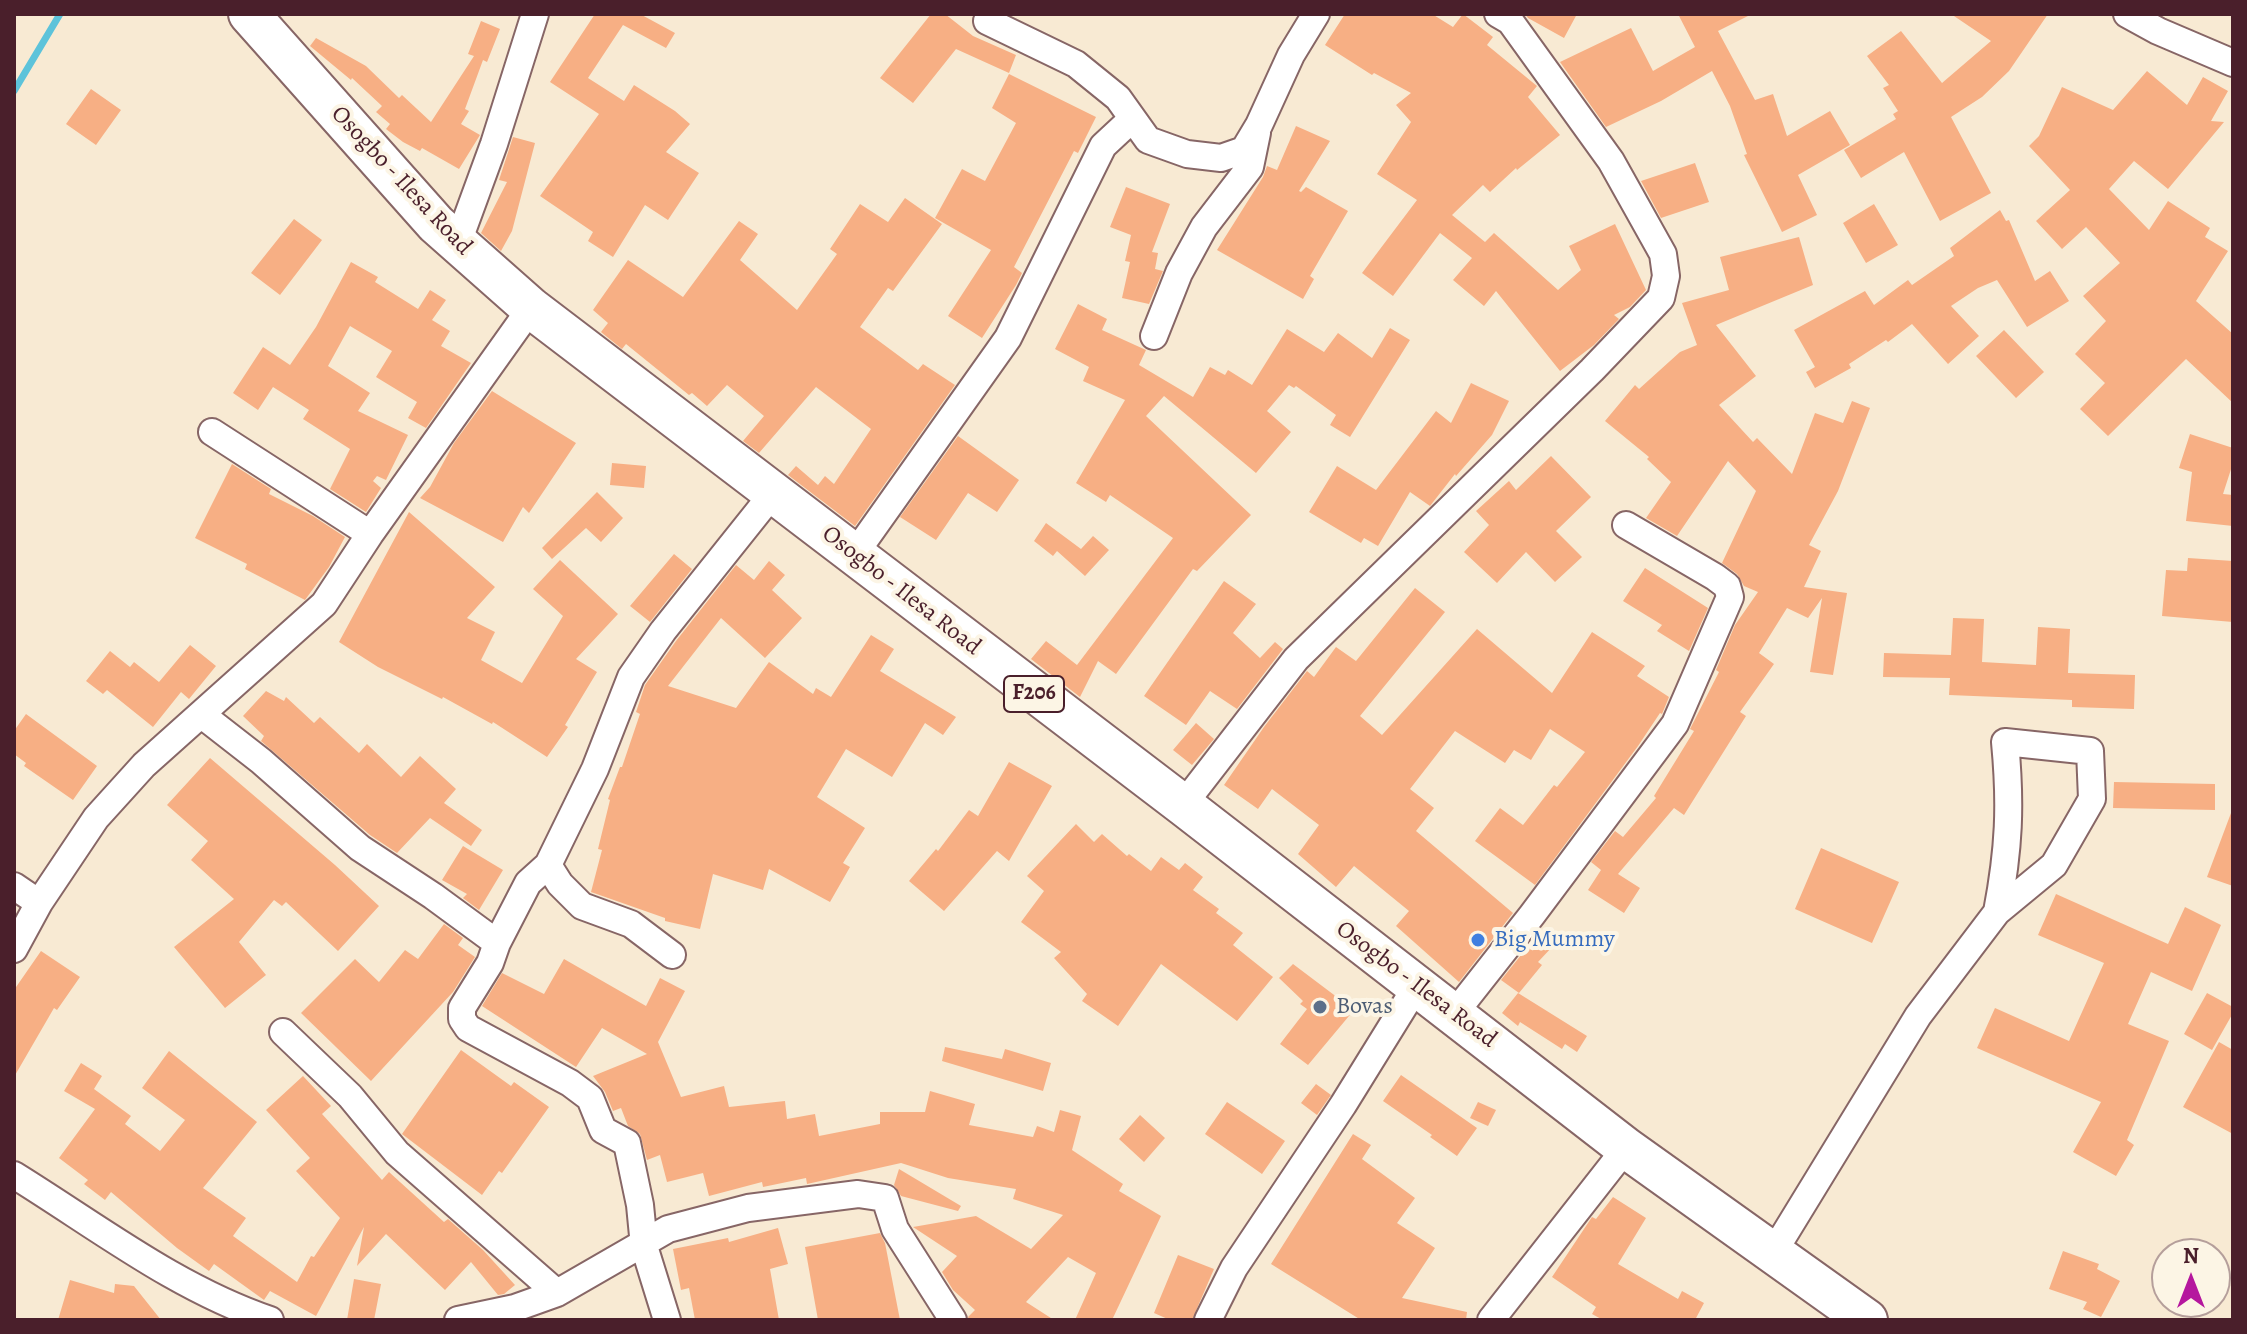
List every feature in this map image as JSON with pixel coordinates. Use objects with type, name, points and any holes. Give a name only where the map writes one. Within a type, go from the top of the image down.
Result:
[{"type":"main road","name":"Osogbo - Ilesa Road","points":[[249,14],[457,245],[531,308],[1183,805],[1626,1148],[1867,1320]]},
{"type":"street","points":[[457,245],[494,144],[535,14]]},
{"type":"street","points":[[987,21],[1076,64],[1118,98],[1148,140],[1187,154],[1221,158],[1244,150],[1291,55],[1316,14]]},
{"type":"street","points":[[1183,805],[1296,659],[1592,370],[1661,298],[1666,276],[1663,254],[1611,161],[1510,21],[1498,14]]},
{"type":"street","points":[[2127,14],[2158,31],[2233,63]]},
{"type":"street","points":[[854,555],[1008,338],[1103,146],[1132,119]]},
{"type":"street","points":[[1154,336],[1179,273],[1204,227],[1250,167],[1259,125]]},
{"type":"street","points":[[14,949],[39,903],[96,818],[144,765],[324,604],[370,534],[531,308]]},
{"type":"street","points":[[212,432],[370,534]]},
{"type":"street","points":[[667,1320],[644,1246],[640,1205],[627,1143],[603,1130],[590,1098],[570,1083],[468,1028],[462,1019],[462,1008],[490,963],[528,883],[548,865],[595,769],[631,677],[663,631],[774,492]]},
{"type":"street","points":[[1454,1014],[1675,724],[1730,597],[1727,586],[1715,577],[1626,525]]},
{"type":"street","points":[[202,715],[261,761],[360,848],[497,943]]},
{"type":"street","points":[[1773,1253],[1918,1016],[1997,912],[2054,865],[2092,799],[2090,751],[2005,742],[2011,803],[2007,861],[1997,912]]},
{"type":"street","points":[[548,865],[560,884],[582,906],[631,924],[672,955]]},
{"type":"street","points":[[14,886],[39,903]]},
{"type":"street","points":[[1208,1320],[1234,1268],[1343,1105],[1416,987]]},
{"type":"street","points":[[283,1032],[350,1096],[397,1153],[557,1293]]},
{"type":"street","points":[[1491,1320],[1626,1148]]},
{"type":"street","points":[[14,1175],[118,1244],[182,1281],[239,1309],[270,1320]]},
{"type":"street","points":[[458,1320],[515,1308],[557,1293],[644,1246],[668,1229],[748,1208],[858,1194],[885,1198],[895,1229],[953,1320]]},
{"type":"street","points":[[640,1205],[658,1214],[668,1229]]},
{"type":"building","points":[[595,14],[640,14],[675,33],[666,48],[623,25],[588,78],[624,101],[634,85],[675,111],[690,124],[666,152],[699,173],[668,220],[645,205],[613,257],[588,241],[593,232],[540,196],[599,114],[550,82]]},
{"type":"building","points":[[931,14],[945,14],[973,36],[1016,55],[1009,73],[956,49],[913,103],[880,78]]},
{"type":"building","points":[[1345,14],[1432,14],[1453,27],[1463,14],[1493,37],[1487,45],[1537,86],[1528,97],[1560,135],[1490,192],[1483,185],[1452,215],[1485,242],[1494,233],[1558,290],[1581,270],[1569,246],[1615,224],[1646,290],[1630,307],[1614,315],[1619,319],[1594,345],[1560,371],[1496,291],[1484,306],[1453,280],[1472,258],[1440,233],[1393,296],[1362,273],[1417,200],[1377,174],[1411,122],[1396,105],[1411,93],[1374,73],[1372,75],[1325,45]]},
{"type":"building","points":[[1525,14],[1577,14],[1564,38]]},
{"type":"building","points":[[1678,14],[1752,14],[1718,31],[1755,100],[1773,94],[1787,136],[1830,111],[1850,145],[1798,175],[1817,215],[1782,232],[1744,155],[1747,154],[1730,106],[1712,71],[1661,101],[1606,127],[1560,62],[1631,28],[1653,71],[1695,47]]},
{"type":"building","points":[[1951,14],[2048,14],[2009,71],[1982,97],[1951,117],[1991,193],[1940,221],[1904,152],[1861,178],[1844,150],[1896,119],[1893,114],[1898,111],[1883,88],[1889,85],[1867,56],[1901,31],[1942,83],[1991,41]]},
{"type":"building","points":[[481,21],[500,29],[487,62],[483,60],[465,109],[469,111],[461,124],[480,135],[459,169],[422,148],[420,151],[403,142],[386,129],[390,124],[376,112],[382,106],[310,46],[316,38],[366,66],[399,98],[402,95],[431,122],[474,56],[468,54]]},
{"type":"building","points":[[2147,71],[2187,105],[2203,77],[2228,91],[2211,121],[2224,122],[2168,189],[2134,161],[2109,189],[2149,230],[2168,201],[2210,228],[2205,237],[2228,251],[2196,301],[2233,334],[2233,403],[2186,359],[2108,436],[2080,409],[2105,383],[2075,354],[2106,321],[2083,296],[2120,263],[2086,227],[2062,249],[2036,221],[2070,190],[2029,146],[2039,136],[2062,87],[2113,110]]},
{"type":"building","points":[[1009,74],[1096,117],[1078,153],[1074,151],[1014,267],[1022,273],[1016,285],[982,338],[948,316],[991,250],[935,218],[962,169],[985,181],[1016,123],[992,108]]},
{"type":"building","points":[[91,89],[121,110],[96,145],[66,124]]},
{"type":"building","points":[[1296,126],[1330,141],[1299,191],[1306,187],[1348,211],[1310,276],[1314,279],[1303,299],[1217,250],[1267,166],[1277,170]]},
{"type":"building","points":[[513,137],[535,143],[512,231],[501,251],[481,233],[507,182],[499,180]]},
{"type":"building","points":[[1695,163],[1709,202],[1661,218],[1641,181]]},
{"type":"building","points":[[1126,187],[1170,204],[1152,252],[1158,253],[1155,269],[1163,271],[1149,304],[1122,298],[1130,262],[1125,261],[1131,235],[1110,227]]},
{"type":"building","points":[[905,198],[942,224],[893,291],[888,288],[860,327],[918,370],[923,364],[955,385],[855,526],[788,475],[796,466],[818,485],[825,476],[834,484],[871,429],[816,387],[759,453],[743,441],[764,416],[727,385],[707,406],[626,344],[622,349],[601,332],[608,323],[593,310],[628,260],[683,297],[739,221],[758,234],[740,260],[797,310],[837,254],[830,249],[860,204],[888,222]]},
{"type":"building","points":[[1874,204],[1898,245],[1866,263],[1843,223]]},
{"type":"building","points":[[2000,210],[2006,221],[2009,220],[2035,281],[2050,271],[2069,301],[2027,327],[1997,280],[1951,306],[1979,336],[1948,364],[1912,324],[1849,364],[1851,368],[1815,388],[1806,372],[1815,367],[1794,330],[1865,291],[1874,305],[1908,280],[1912,285],[1954,256],[1950,248]]},
{"type":"building","points":[[294,219],[322,240],[280,295],[251,273]]},
{"type":"building","points":[[1799,237],[1813,285],[1716,325],[1756,376],[1719,405],[1753,442],[1757,438],[1792,474],[1815,413],[1843,423],[1852,401],[1870,408],[1838,491],[1809,545],[1821,551],[1804,587],[1847,593],[1833,675],[1810,672],[1822,598],[1808,618],[1787,608],[1759,653],[1774,664],[1740,712],[1746,716],[1684,815],[1674,808],[1618,874],[1640,888],[1624,913],[1588,890],[1601,870],[1591,862],[1615,831],[1623,837],[1656,798],[1654,796],[1694,731],[1690,729],[1719,672],[1716,670],[1735,625],[1758,592],[1744,586],[1737,574],[1722,563],[1756,491],[1728,461],[1677,536],[1646,518],[1671,482],[1647,459],[1649,457],[1605,421],[1635,385],[1639,389],[1680,352],[1697,345],[1682,303],[1729,290],[1720,257]]},
{"type":"building","points":[[351,262],[378,277],[375,282],[418,309],[430,290],[446,300],[432,320],[450,331],[441,346],[471,363],[426,428],[408,418],[417,402],[376,377],[392,351],[350,326],[328,366],[370,393],[358,411],[408,435],[386,480],[377,476],[373,481],[381,488],[366,512],[330,489],[350,449],[303,419],[309,410],[273,387],[258,410],[233,393],[263,347],[290,365],[316,327]]},
{"type":"building","points":[[1078,304],[1107,319],[1102,330],[1146,350],[1139,365],[1193,397],[1210,367],[1225,375],[1228,370],[1252,385],[1287,329],[1324,352],[1338,333],[1372,358],[1390,328],[1410,340],[1350,437],[1330,425],[1336,415],[1296,386],[1289,385],[1267,411],[1291,432],[1256,473],[1164,396],[1146,416],[1251,515],[1197,571],[1193,569],[1116,674],[1098,661],[1080,697],[1031,659],[1046,641],[1077,665],[1173,538],[1110,495],[1106,502],[1076,483],[1125,400],[1083,381],[1089,367],[1055,349]]},
{"type":"building","points":[[2004,330],[2044,372],[2016,398],[1976,356]]},
{"type":"building","points":[[1471,383],[1509,401],[1492,435],[1430,506],[1410,492],[1378,546],[1364,538],[1361,543],[1309,512],[1337,466],[1376,490],[1436,411],[1451,423]]},
{"type":"building","points":[[492,391],[576,443],[529,513],[523,507],[503,542],[420,498],[430,487],[454,443]]},
{"type":"building","points":[[2190,434],[2233,448],[2233,463],[2223,494],[2233,495],[2233,526],[2186,521],[2192,472],[2179,468]]},
{"type":"building","points":[[958,436],[1019,480],[997,512],[968,493],[936,540],[900,517]]},
{"type":"building","points":[[1551,456],[1591,497],[1556,531],[1582,557],[1555,582],[1526,552],[1497,583],[1464,552],[1489,525],[1476,511],[1509,481],[1516,490]]},
{"type":"building","points":[[612,463],[646,466],[644,488],[610,485]]},
{"type":"building","points":[[232,464],[271,489],[269,494],[313,516],[345,537],[329,567],[305,600],[245,569],[247,564],[195,538]]},
{"type":"building","points":[[597,492],[623,518],[601,542],[586,528],[552,559],[542,548]]},
{"type":"building","points":[[409,512],[495,587],[467,618],[495,632],[481,660],[522,683],[563,616],[533,589],[560,560],[618,614],[576,659],[597,672],[565,725],[568,727],[547,757],[493,722],[378,667],[339,642]]},
{"type":"building","points":[[1046,523],[1081,549],[1093,536],[1109,550],[1085,576],[1057,551],[1053,556],[1034,541]]},
{"type":"building","points":[[674,554],[692,569],[650,622],[630,606]]},
{"type":"building","points":[[2188,558],[2233,561],[2233,622],[2162,616],[2166,570],[2187,571]]},
{"type":"building","points":[[769,561],[785,575],[772,590],[802,618],[765,658],[721,618],[668,686],[736,708],[769,662],[813,694],[816,688],[831,697],[871,635],[894,649],[880,671],[956,717],[943,735],[925,723],[892,777],[846,749],[817,797],[865,828],[843,863],[850,867],[830,902],[769,869],[763,890],[713,874],[700,929],[665,921],[665,918],[591,892],[602,850],[598,849],[608,799],[640,714],[636,712],[645,685],[736,565],[754,580]]},
{"type":"building","points":[[1645,568],[1708,608],[1689,651],[1657,631],[1662,625],[1623,601]]},
{"type":"building","points":[[1224,581],[1256,604],[1233,633],[1260,658],[1275,642],[1283,649],[1237,709],[1210,691],[1186,725],[1144,696]]},
{"type":"building","points":[[1415,588],[1445,612],[1360,716],[1382,735],[1477,629],[1552,693],[1592,632],[1645,666],[1637,676],[1669,697],[1662,714],[1535,885],[1475,841],[1500,808],[1523,825],[1585,752],[1550,729],[1531,760],[1514,750],[1505,763],[1455,731],[1410,789],[1434,808],[1416,831],[1513,913],[1459,982],[1396,926],[1409,911],[1354,866],[1336,887],[1298,854],[1319,825],[1272,789],[1258,809],[1224,785],[1307,671],[1314,677],[1336,647],[1356,661]]},
{"type":"building","points":[[1953,618],[1984,619],[1982,662],[2036,665],[2038,627],[2070,629],[2068,673],[2135,675],[2134,709],[2072,707],[2072,700],[1949,695],[1950,678],[1883,677],[1884,653],[1951,655]]},
{"type":"building","points":[[190,645],[216,666],[189,699],[181,692],[153,727],[107,690],[103,694],[86,681],[110,651],[130,667],[134,662],[159,682]]},
{"type":"building","points":[[266,691],[284,701],[286,697],[314,723],[320,717],[359,753],[367,744],[401,777],[420,756],[456,789],[444,803],[482,830],[471,846],[430,818],[397,853],[370,835],[261,741],[264,736],[243,716]]},
{"type":"building","points":[[26,714],[97,766],[73,800],[24,766],[26,763],[14,754],[14,731]]},
{"type":"building","points":[[1196,723],[1214,739],[1192,765],[1173,750]]},
{"type":"building","points":[[210,758],[379,906],[338,951],[286,902],[282,906],[274,900],[239,942],[266,975],[225,1008],[174,947],[234,899],[191,860],[208,841],[167,805]]},
{"type":"building","points":[[1009,762],[1052,786],[1009,861],[997,851],[944,911],[909,881],[936,849],[938,851],[969,810],[978,816]]},
{"type":"building","points":[[2114,782],[2215,784],[2215,810],[2113,808]]},
{"type":"building","points":[[2233,813],[2233,886],[2207,877]]},
{"type":"building","points":[[1076,824],[1094,842],[1102,834],[1127,856],[1129,854],[1151,871],[1161,857],[1179,870],[1185,863],[1203,877],[1193,890],[1219,909],[1216,913],[1243,933],[1233,945],[1273,977],[1237,1021],[1161,964],[1118,1026],[1082,1001],[1087,994],[1054,958],[1061,952],[1021,922],[1044,891],[1027,876]]},
{"type":"building","points":[[463,846],[503,870],[479,910],[463,898],[467,894],[442,880]]},
{"type":"building","points":[[1821,848],[1899,882],[1872,943],[1795,909]]},
{"type":"building","points":[[2056,894],[2168,944],[2185,907],[2221,925],[2192,991],[2151,972],[2128,1024],[2169,1041],[2127,1140],[2134,1145],[2116,1176],[2073,1152],[2101,1102],[1977,1048],[1995,1008],[2069,1041],[2104,963],[2038,935]]},
{"type":"building","points":[[444,924],[463,938],[458,945],[475,957],[453,992],[371,1081],[301,1013],[355,959],[379,982],[405,950],[418,959]]},
{"type":"building","points":[[1538,934],[1553,946],[1538,962],[1542,965],[1519,993],[1501,980]]},
{"type":"building","points":[[41,951],[80,977],[57,1010],[54,1008],[14,1077],[14,990]]},
{"type":"building","points":[[564,959],[646,1006],[660,978],[685,991],[658,1042],[681,1097],[724,1086],[729,1107],[785,1101],[787,1119],[815,1114],[819,1136],[880,1124],[880,1112],[925,1112],[930,1091],[975,1104],[969,1125],[1033,1137],[1037,1126],[1054,1132],[1060,1110],[1081,1116],[1072,1150],[1123,1184],[1119,1191],[1161,1216],[1112,1320],[1075,1320],[1096,1273],[1068,1257],[1026,1302],[1054,1320],[969,1320],[968,1317],[975,1310],[953,1290],[942,1272],[957,1256],[913,1227],[976,1216],[1031,1249],[1063,1215],[1013,1199],[1016,1189],[948,1178],[901,1163],[807,1184],[806,1178],[763,1187],[762,1182],[709,1196],[703,1173],[667,1182],[660,1155],[647,1160],[640,1134],[628,1126],[621,1108],[613,1111],[605,1092],[593,1076],[647,1054],[602,1028],[576,1067],[482,1006],[502,973],[544,994]]},
{"type":"building","points":[[1293,964],[1354,1010],[1308,1065],[1280,1044],[1307,1009],[1279,978]]},
{"type":"building","points":[[1518,993],[1587,1036],[1577,1052],[1565,1044],[1562,1049],[1520,1022],[1518,1026],[1502,1013]]},
{"type":"building","points":[[2207,993],[2233,1007],[2233,1013],[2212,1050],[2184,1034]]},
{"type":"building","points":[[2219,1042],[2233,1050],[2233,1134],[2183,1107]]},
{"type":"building","points":[[945,1047],[1002,1059],[1005,1049],[1051,1063],[1043,1091],[942,1061]]},
{"type":"building","points":[[461,1050],[511,1086],[514,1082],[549,1107],[502,1173],[499,1171],[482,1195],[402,1134]]},
{"type":"building","points":[[169,1051],[257,1122],[203,1188],[246,1218],[233,1236],[297,1282],[311,1256],[314,1257],[340,1218],[296,1171],[310,1158],[266,1110],[303,1076],[331,1106],[322,1114],[382,1180],[389,1172],[444,1222],[448,1219],[483,1250],[515,1285],[498,1295],[471,1262],[445,1290],[386,1234],[357,1266],[364,1227],[316,1316],[270,1291],[264,1300],[214,1264],[209,1271],[111,1192],[105,1200],[84,1184],[88,1180],[59,1158],[95,1109],[64,1091],[81,1063],[102,1076],[94,1089],[131,1116],[125,1124],[160,1151],[185,1120],[142,1088]]},
{"type":"building","points":[[1401,1075],[1477,1128],[1457,1156],[1383,1101]]},
{"type":"building","points":[[1316,1084],[1331,1095],[1317,1115],[1301,1103]]},
{"type":"building","points":[[1227,1102],[1285,1141],[1262,1174],[1205,1134]]},
{"type":"building","points":[[1478,1102],[1496,1110],[1488,1126],[1470,1118]]},
{"type":"building","points":[[1140,1115],[1165,1138],[1144,1162],[1119,1139]]},
{"type":"building","points":[[1353,1134],[1371,1145],[1362,1159],[1415,1198],[1397,1223],[1435,1248],[1402,1298],[1467,1312],[1466,1320],[1361,1320],[1271,1264]]},
{"type":"building","points":[[899,1169],[961,1206],[958,1211],[901,1196],[894,1185]]},
{"type":"building","points":[[1613,1197],[1646,1218],[1618,1264],[1678,1299],[1682,1291],[1704,1303],[1695,1320],[1603,1320],[1592,1314],[1596,1307],[1552,1277],[1592,1217],[1596,1219]]},
{"type":"building","points":[[778,1228],[788,1264],[770,1269],[779,1320],[695,1320],[689,1288],[681,1290],[673,1249],[728,1238],[729,1242]]},
{"type":"building","points":[[880,1233],[885,1243],[900,1320],[818,1320],[805,1247]]},
{"type":"building","points":[[2063,1251],[2099,1264],[2097,1269],[2120,1281],[2101,1317],[2083,1309],[2087,1302],[2049,1289]]},
{"type":"building","points":[[1178,1255],[1214,1269],[1192,1320],[1170,1320],[1154,1313]]},
{"type":"building","points":[[354,1279],[381,1284],[374,1320],[347,1320]]},
{"type":"building","points":[[70,1280],[114,1293],[115,1284],[134,1286],[161,1320],[58,1320]]},
{"type":"waterway","points":[[14,91],[60,14]]},
{"type":"place","name":"Big Mummy","points":[[1478,940]]},
{"type":"place","name":"Bovas","points":[[1320,1007]]}]
